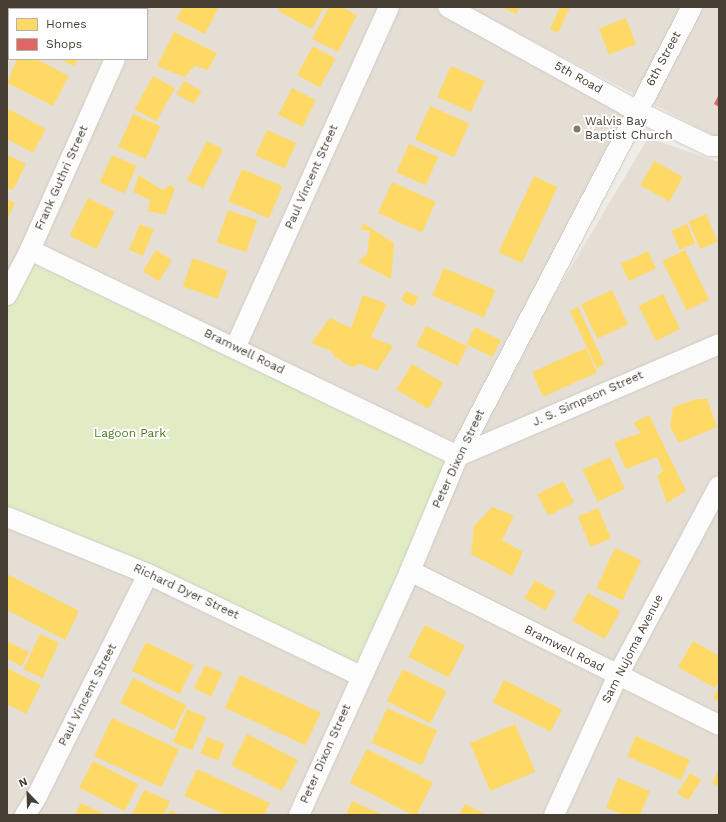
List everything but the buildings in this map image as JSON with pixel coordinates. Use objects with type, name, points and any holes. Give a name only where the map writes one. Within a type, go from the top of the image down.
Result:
[{"type":"street","name":"Paul Vincent Street","points":[[236,348],[389,7]]},
{"type":"street","name":"5th Road","points":[[448,7],[637,111],[716,149]]},
{"type":"street","name":"6th Street","points":[[637,111],[692,7]]},
{"type":"street","name":"Frank Guthri Street","points":[[7,295],[30,250],[115,60]]},
{"type":"street","name":"Peter Dixon Street","points":[[299,815],[360,676],[410,572],[458,456],[637,111]]},
{"type":"street","name":"Bramwell Road","points":[[30,250],[458,456]]},
{"type":"street","name":"J. S. Simpson Street","points":[[458,456],[719,344]]},
{"type":"street","name":"Sam Nujoma Avenue","points":[[554,815],[618,675],[719,486]]},
{"type":"street","name":"Richard Dyer Street","points":[[7,517],[148,574],[360,676]]},
{"type":"street","name":"Bramwell Road","points":[[410,572],[719,725]]},
{"type":"street","name":"Paul Vincent Street","points":[[25,815],[36,798],[148,574]]},
{"type":"shaded area","points":[[7,7],[440,7],[640,123],[466,443],[648,138],[719,162],[719,815],[7,815]]},
{"type":"shaded area","points":[[468,7],[719,7],[719,137],[714,136]]},
{"type":"green space","name":"Lagoon Park","points":[[30,250],[458,456],[361,676],[7,517],[7,295]]},
{"type":"place","name":"Walvis Bay Baptist Church","points":[[577,129]]}]
